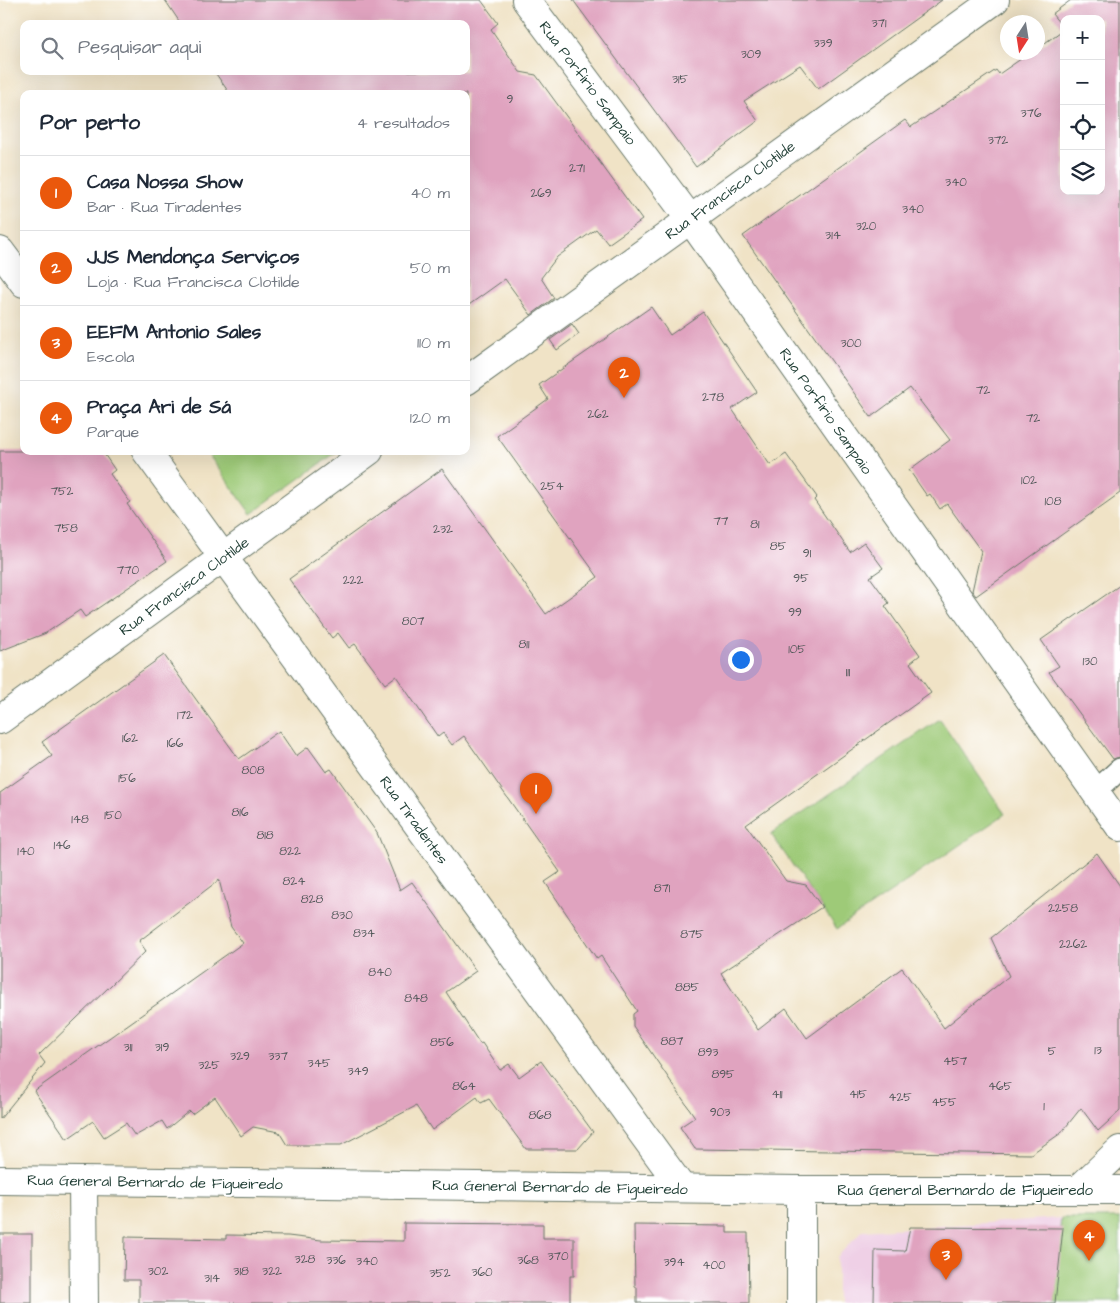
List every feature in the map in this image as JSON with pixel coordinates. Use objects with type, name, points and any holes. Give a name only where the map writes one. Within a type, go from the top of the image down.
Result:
[{"type":"street","name":"Rua Porfírio Sampaio","points":[[526,0],[690,219],[1120,827]]},
{"type":"street","name":"Rua Francisca Clotilde","points":[[470,378],[995,0]]},
{"type":"street","points":[[0,251],[20,278]]},
{"type":"street","name":"Rua Tiradentes","points":[[149,455],[682,1188]]},
{"type":"street","name":"Rua Francisca Clotilde","points":[[0,720],[363,455]]},
{"type":"street","points":[[1078,1190],[1120,1150]]},
{"type":"street","name":"Rua General Bernardo de Figueiredo","points":[[0,1180],[801,1190],[1120,1190]]},
{"type":"street","points":[[83,1182],[84,1303]]},
{"type":"street","points":[[800,1303],[801,1190]]},
{"type":"lane","points":[[1096,791],[1120,769]]},
{"type":"shaded area","points":[[1061,1218],[1053,1303],[837,1303],[837,1257],[862,1231]]},
{"type":"green space","points":[[209,455],[332,455],[251,514]]},
{"type":"green space","points":[[940,719],[1005,814],[837,929],[771,834]]},
{"type":"green space","points":[[1061,1218],[1120,1218],[1120,1303],[1053,1303]]},
{"type":"building","points":[[165,0],[481,0],[498,23],[491,29],[520,72],[536,75],[642,220],[608,244],[596,229],[557,257],[541,278],[554,298],[531,315],[505,279],[470,304],[470,90],[227,90],[217,75],[470,75],[470,20],[178,20]]},
{"type":"building","points":[[573,0],[942,0],[818,89],[800,65],[744,101],[758,121],[696,167]]},
{"type":"building","points":[[1071,0],[1120,0],[1120,493],[976,596],[972,591],[981,551],[947,504],[940,509],[930,494],[927,496],[909,470],[950,440],[910,388],[871,417],[743,236],[905,120],[911,127],[996,70],[999,74],[1019,60],[1045,60],[1045,43],[1060,32],[1060,195],[1105,195],[1105,15],[1060,15],[1060,24],[1052,14]]},
{"type":"building","points":[[651,307],[670,335],[703,312],[757,392],[732,409],[770,465],[786,454],[817,497],[814,500],[850,552],[864,542],[883,568],[870,577],[889,603],[885,606],[920,655],[910,663],[931,693],[746,825],[786,881],[806,885],[822,907],[721,973],[758,1030],[786,1008],[807,1038],[902,968],[944,1028],[1009,976],[991,938],[1097,853],[1120,886],[1120,1111],[1098,1131],[1081,1108],[1061,1133],[1031,1154],[695,1149],[680,1127],[695,1117],[633,1026],[633,1014],[637,1011],[601,956],[597,959],[545,882],[560,872],[464,736],[452,745],[443,733],[438,737],[396,676],[385,684],[355,644],[349,648],[338,633],[332,638],[289,579],[442,469],[546,614],[598,577],[497,436],[548,399],[539,385]]},
{"type":"building","points":[[572,324],[579,334],[557,350],[550,340]]},
{"type":"building","points":[[0,451],[20,451],[20,455],[105,455],[115,470],[110,474],[130,502],[127,504],[167,561],[85,617],[80,610],[46,633],[0,651]]},
{"type":"building","points":[[1120,585],[1120,757],[1113,759],[1049,672],[1059,666],[1041,640]]},
{"type":"building","points":[[164,655],[239,759],[279,731],[296,756],[308,747],[326,772],[331,769],[377,833],[400,890],[412,882],[476,971],[446,992],[480,1044],[482,1043],[500,1070],[509,1064],[519,1077],[541,1061],[593,1132],[578,1149],[526,1149],[489,1099],[481,1103],[477,1097],[432,1130],[416,1106],[341,1145],[287,1145],[279,1132],[253,1127],[241,1136],[215,1097],[192,1114],[189,1111],[167,1129],[162,1121],[135,1136],[126,1123],[104,1137],[93,1121],[67,1139],[34,1091],[243,943],[231,927],[219,880],[139,941],[146,951],[39,1055],[45,1063],[0,1119],[0,793],[52,756],[42,742]]},
{"type":"building","points":[[404,1223],[543,1224],[543,1238],[574,1238],[574,1276],[570,1276],[570,1303],[139,1303],[139,1280],[124,1280],[125,1237],[226,1239],[226,1235],[288,1236],[321,1240],[404,1241]]},
{"type":"building","points":[[634,1225],[727,1226],[727,1233],[748,1233],[749,1303],[637,1303]]},
{"type":"building","points":[[910,1227],[1063,1228],[1055,1303],[874,1303],[875,1250],[905,1251]]},
{"type":"building","points":[[0,1234],[32,1234],[32,1303],[0,1303]]},
{"type":"place","name":"JJS Mendonça Serviços","points":[[624,398]]},
{"type":"place","name":"Casa Nossa Show","points":[[536,814]]},
{"type":"place","name":"Praça Ari de Sá","points":[[1089,1261]]},
{"type":"place","name":"EEFM Antonio Sales","points":[[946,1280]]}]
